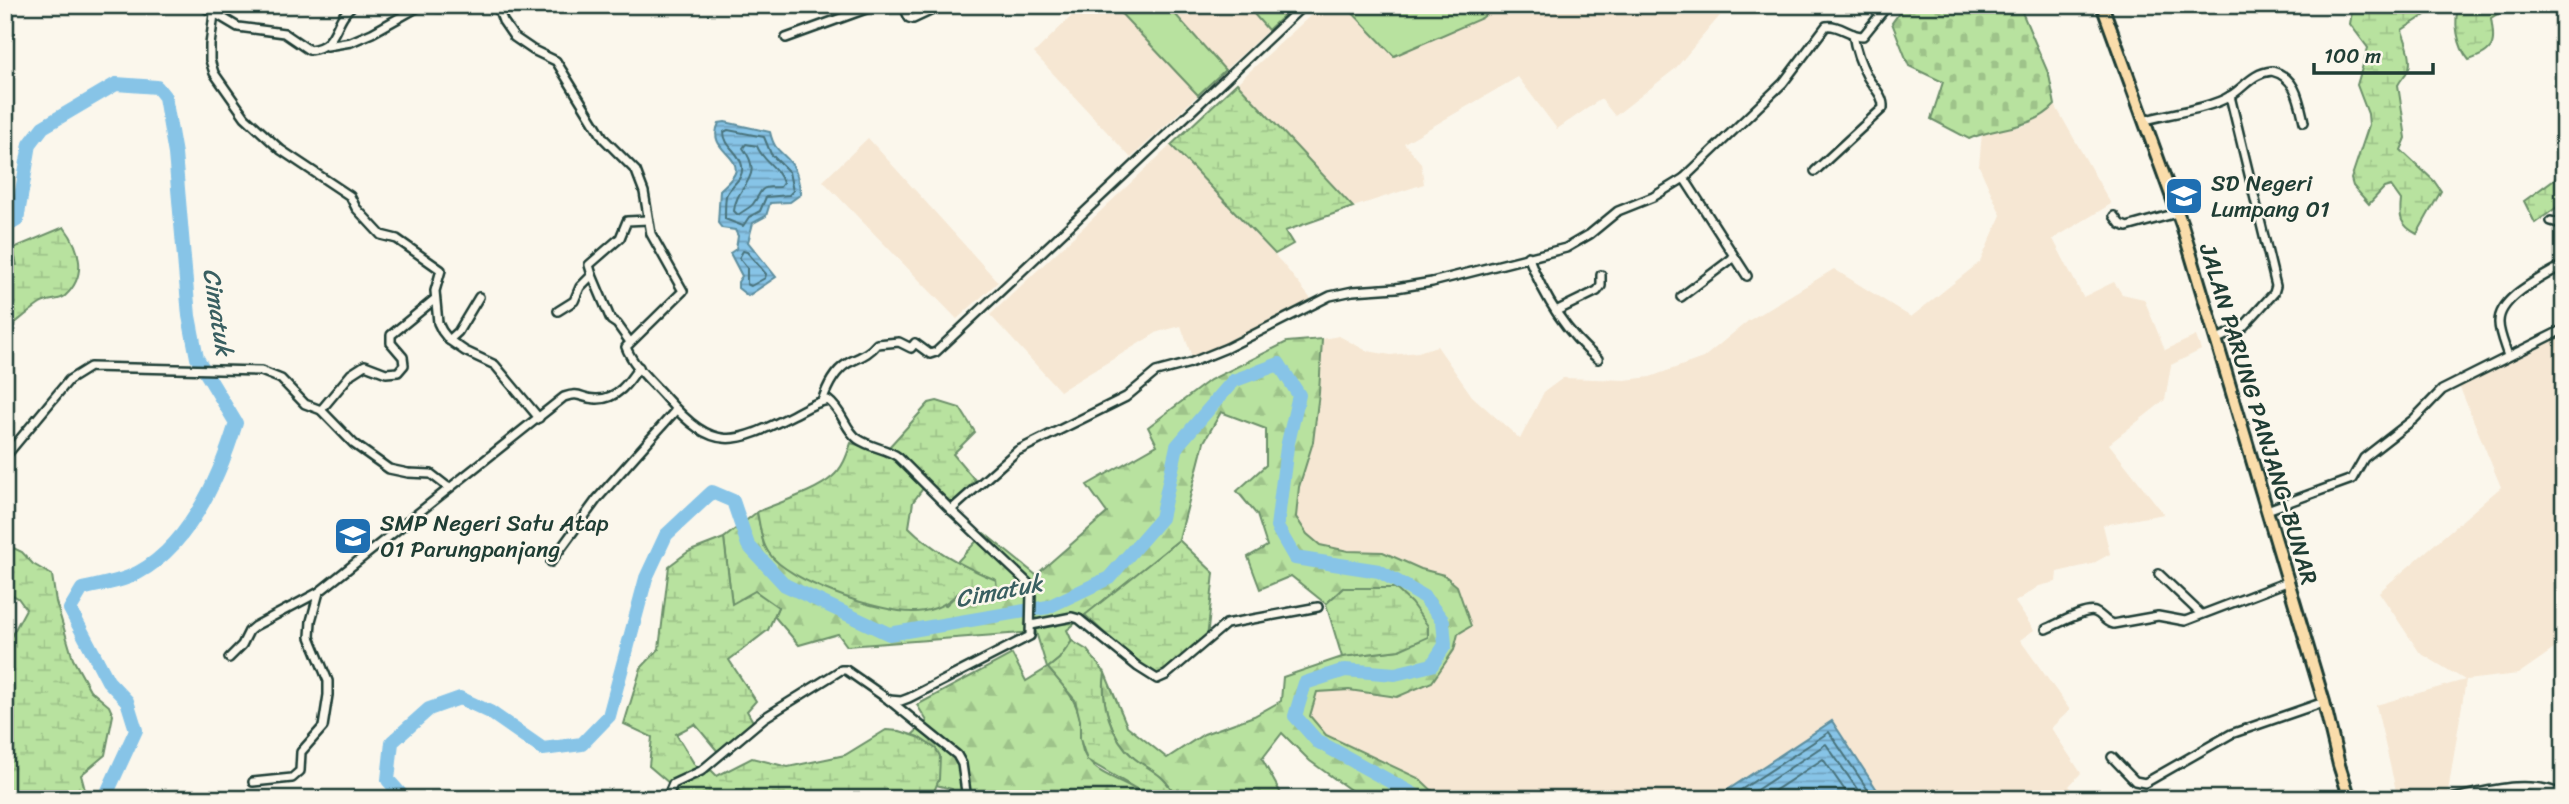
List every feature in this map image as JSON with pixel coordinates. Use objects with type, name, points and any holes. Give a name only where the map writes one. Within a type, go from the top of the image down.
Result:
[{"type":"main road","name":"JALAN PARUNG PANJANG–BUNAR","points":[[2103,6],[2177,213],[2324,702],[2350,799]]},
{"type":"street","points":[[201,5],[238,27],[284,33],[309,50],[351,41],[372,33],[423,5],[439,8],[449,5]]},
{"type":"street","points":[[323,47],[330,42],[341,17],[354,5]]},
{"type":"street","points":[[497,5],[503,21],[514,37],[556,61],[604,139],[636,171],[644,192],[651,234],[683,291],[626,347],[639,367],[676,410],[707,434],[734,439],[756,434],[828,400],[838,408],[857,438],[898,457],[1029,583],[1032,623],[1027,639],[909,698],[901,701],[889,700]]},
{"type":"street","points":[[786,38],[877,5]]},
{"type":"street","points":[[903,5],[909,18],[913,19],[943,5]]},
{"type":"street","points":[[822,401],[827,387],[839,370],[868,354],[877,345],[899,342],[909,348],[915,343],[930,354],[936,352],[1304,5]]},
{"type":"street","points":[[951,510],[1017,451],[1126,397],[1162,368],[1189,363],[1227,348],[1341,293],[1432,282],[1566,248],[1618,211],[1653,197],[1684,178],[1783,83],[1826,26],[1831,24],[1863,36],[1888,5]]},
{"type":"street","points":[[214,14],[210,60],[214,73],[229,97],[255,127],[281,150],[350,196],[356,208],[381,235],[397,239],[441,270],[435,299],[438,323],[449,340],[495,365],[540,418]]},
{"type":"street","points":[[1815,171],[1884,108],[1881,97],[1863,68],[1853,34]]},
{"type":"street","points":[[2145,120],[2230,96],[2255,75],[2272,71],[2289,79],[2298,93],[2304,122]]},
{"type":"street","points":[[2215,340],[2243,327],[2274,293],[2276,286],[2230,96]]},
{"type":"street","points":[[1684,178],[1747,276]]},
{"type":"street","points":[[2114,216],[2120,225],[2127,227],[2177,213]]},
{"type":"street","points":[[630,341],[611,320],[589,265],[620,238],[627,221],[648,220]]},
{"type":"street","points":[[2551,221],[2564,228]]},
{"type":"street","points":[[2508,356],[2499,323],[2501,309],[2514,295],[2564,266],[2564,247]]},
{"type":"street","points":[[1528,256],[1537,279],[1556,311],[1580,345],[1598,359]]},
{"type":"street","points":[[1681,297],[1734,257]]},
{"type":"street","points":[[558,311],[574,302],[580,287],[592,275]]},
{"type":"street","points":[[1556,311],[1597,291],[1601,286],[1601,275]]},
{"type":"street","points":[[449,340],[479,297]]},
{"type":"street","points":[[321,410],[351,374],[365,365],[386,373],[398,372],[404,365],[403,357],[391,343],[391,335],[435,299]]},
{"type":"street","points":[[2267,510],[2352,479],[2364,457],[2414,419],[2442,390],[2564,329]]},
{"type":"street","points":[[5,457],[69,380],[90,367],[261,371],[282,379],[305,404],[321,410],[354,444],[389,469],[432,474],[449,488]]},
{"type":"street","points":[[229,658],[243,645],[248,631],[255,625],[319,592],[564,397],[575,393],[597,400],[612,395],[624,389],[639,367]]},
{"type":"street","points":[[551,562],[597,499],[676,410]]},
{"type":"street","points":[[2159,574],[2201,614]]},
{"type":"street","points":[[2046,629],[2087,611],[2095,612],[2106,622],[2113,624],[2158,616],[2185,621],[2287,582]]},
{"type":"street","points":[[253,782],[298,775],[301,752],[323,727],[328,681],[310,637],[311,621],[319,592]]},
{"type":"street","points":[[1032,623],[1072,617],[1079,619],[1138,667],[1157,678],[1166,676],[1226,624],[1318,607]]},
{"type":"street","points":[[670,799],[673,784],[701,771],[764,718],[836,672],[846,670],[889,700],[960,759],[967,799]]},
{"type":"street","points":[[2112,757],[2135,781],[2145,783],[2231,733],[2324,702]]},
{"type":"street","points":[[2450,799],[2512,786],[2540,788],[2564,795]]},
{"type":"shaded area","points":[[1083,5],[1113,5],[1198,95],[1131,158],[1034,53]]},
{"type":"shaded area","points":[[1167,5],[1246,5],[1268,30],[1225,70]]},
{"type":"shaded area","points":[[1322,5],[1345,5],[1394,56],[1482,18],[1497,5],[1729,5],[1675,69],[1615,116],[1601,99],[1557,129],[1518,77],[1404,143],[1421,163],[1424,184],[1353,207],[1237,83]]},
{"type":"shaded area","points":[[2055,105],[2111,204],[2053,239],[2083,297],[2114,282],[2122,294],[2144,299],[2165,350],[2196,336],[2201,350],[2171,365],[2165,400],[2109,444],[2164,514],[2103,525],[2110,554],[2092,564],[2057,572],[2056,582],[2039,586],[2015,602],[2034,630],[2020,640],[2070,710],[2051,728],[2081,773],[2069,786],[2081,799],[1441,799],[1420,779],[1326,735],[1310,716],[1317,692],[1349,690],[1397,697],[1454,650],[1458,634],[1444,575],[1421,569],[1383,552],[1348,551],[1320,545],[1307,534],[1295,516],[1299,487],[1313,442],[1322,339],[1339,336],[1367,351],[1391,355],[1418,352],[1437,346],[1472,396],[1520,439],[1544,392],[1563,378],[1625,380],[1650,377],[1703,358],[1748,321],[1834,269],[1911,317],[1980,262],[2001,215],[1979,166],[1982,133],[2023,126],[2046,114]]},
{"type":"shaded area","points":[[868,138],[998,282],[957,319],[823,181]]},
{"type":"shaded area","points":[[1171,145],[1282,263],[1315,304],[1193,360],[1181,326],[1158,332],[1060,391],[990,315]]},
{"type":"shaded area","points":[[2564,330],[2564,642],[2518,674],[2466,680],[2447,798],[2398,799],[2376,705],[2465,680],[2420,653],[2379,592],[2501,487],[2458,383]]},
{"type":"green space","points":[[1113,5],[1167,5],[1225,70],[1198,95]]},
{"type":"green space","points":[[1246,5],[1295,5],[1268,30]]},
{"type":"green space","points":[[1345,5],[1497,5],[1482,18],[1394,56]]},
{"type":"green space","points":[[1905,5],[2019,5],[2049,75],[2055,105],[2036,119],[1969,139],[1931,119],[1943,82],[1909,66],[1892,23]]},
{"type":"green space","points":[[2353,5],[2432,5],[2425,15],[2402,30],[2410,66],[2398,85],[2406,138],[2401,150],[2441,191],[2417,234],[2402,220],[2401,200],[2391,186],[2384,188],[2369,204],[2353,186],[2351,179],[2369,125],[2368,114],[2357,85],[2368,48],[2350,24]]},
{"type":"green space","points":[[2460,5],[2512,5],[2491,18],[2493,40],[2489,50],[2469,60],[2457,33],[2456,18]]},
{"type":"green space","points":[[1237,83],[1353,207],[1285,231],[1293,244],[1275,254],[1171,145]]},
{"type":"green space","points":[[2564,172],[2564,202],[2535,223],[2524,201]]},
{"type":"green space","points":[[64,227],[78,253],[77,280],[65,296],[40,304],[5,331],[5,264],[17,265],[13,250],[16,247]]},
{"type":"green space","points":[[1322,339],[1313,442],[1299,487],[1296,517],[1307,534],[1320,545],[1348,551],[1383,552],[1421,569],[1444,575],[1457,586],[1471,626],[1458,634],[1454,650],[1432,682],[1397,697],[1349,690],[1317,692],[1310,716],[1326,735],[1420,779],[1441,799],[1363,799],[1310,761],[1282,733],[1262,759],[1284,799],[1179,799],[1164,779],[1126,750],[1113,730],[1104,696],[1105,673],[1127,726],[1167,758],[1204,734],[1254,716],[1281,701],[1283,677],[1342,657],[1399,650],[1343,588],[1326,604],[1291,576],[1260,589],[1248,557],[1267,546],[1257,515],[1237,491],[1266,465],[1266,429],[1221,412],[1204,442],[1179,540],[1067,630],[1072,641],[1059,659],[1048,668],[1075,704],[1080,718],[1083,751],[1088,760],[1101,772],[1133,788],[1147,799],[956,799],[952,789],[936,785],[939,779],[918,737],[912,735],[927,721],[917,705],[1012,654],[1026,681],[1047,668],[1036,632],[847,646],[838,634],[799,645],[774,616],[778,607],[732,605],[724,538],[757,512],[764,546],[946,605],[963,589],[983,597],[965,567],[957,562],[984,533],[1036,575],[1107,513],[1087,485],[1157,445],[1148,427],[1210,380],[1287,342]]},
{"type":"green space","points":[[937,401],[960,408],[975,432],[953,454],[975,480],[952,506],[927,483],[913,502],[909,527],[928,544],[950,558],[996,580],[997,587],[989,598],[963,589],[936,608],[916,612],[881,608],[836,594],[779,564],[764,544],[757,512],[825,482],[842,465],[851,443],[872,449],[889,447],[929,403]]},
{"type":"green space","points":[[724,538],[732,604],[755,591],[778,607],[768,630],[729,660],[756,701],[747,711],[755,725],[719,753],[695,724],[676,734],[701,775],[711,770],[717,776],[752,758],[788,767],[845,755],[886,730],[900,731],[918,737],[936,749],[940,756],[939,779],[931,799],[679,799],[676,789],[649,766],[652,737],[624,724],[641,668],[659,649],[669,566],[688,552]]},
{"type":"green space","points":[[1179,540],[1214,573],[1207,639],[1166,675],[1150,675],[1085,615]]},
{"type":"green space","points":[[5,544],[22,552],[33,564],[52,575],[56,602],[73,659],[90,690],[109,706],[113,715],[105,755],[81,775],[85,790],[78,799],[5,799],[5,717],[10,712],[5,694],[5,648],[26,609],[18,598],[5,591]]},
{"type":"green space","points":[[1343,588],[1395,588],[1411,603],[1428,626],[1428,637],[1399,650],[1342,657],[1326,604]]},
{"type":"green space","points":[[1072,641],[1087,650],[1105,673],[1106,707],[1119,740],[1134,758],[1164,779],[1179,799],[1147,799],[1140,791],[1087,760],[1080,739],[1080,720],[1075,700],[1048,668],[1059,659]]},
{"type":"water","points":[[719,123],[770,132],[777,148],[795,169],[801,194],[790,202],[770,203],[766,216],[753,223],[748,242],[776,277],[748,296],[738,288],[742,276],[730,253],[736,249],[738,236],[735,230],[722,228],[718,223],[720,190],[734,176],[736,167],[717,139]]},
{"type":"water","points":[[1832,721],[1883,799],[1714,799]]},
{"type":"waterway","name":"Cimatuk","points":[[5,227],[17,220],[30,144],[43,127],[116,84],[157,87],[165,97],[175,154],[189,316],[197,358],[236,423],[210,490],[198,512],[167,551],[149,566],[129,577],[82,589],[70,609],[108,681],[127,701],[136,730],[106,799]]},
{"type":"waterway","name":"Cimatuk","points":[[405,799],[388,780],[392,742],[429,709],[460,698],[490,712],[543,749],[582,744],[609,716],[646,578],[666,535],[712,492],[733,501],[748,545],[785,585],[889,634],[1048,607],[1109,578],[1161,518],[1177,446],[1233,381],[1279,364],[1299,395],[1287,447],[1277,527],[1295,558],[1379,571],[1424,597],[1443,621],[1445,645],[1432,665],[1395,674],[1345,670],[1305,683],[1295,716],[1317,741],[1422,799]]},
{"type":"place","name":"SD Negeri Lumpang 01","points":[[2184,196]]},
{"type":"place","name":"SMP Negeri Satu Atap 01 Parungpanjang","points":[[353,536]]}]
